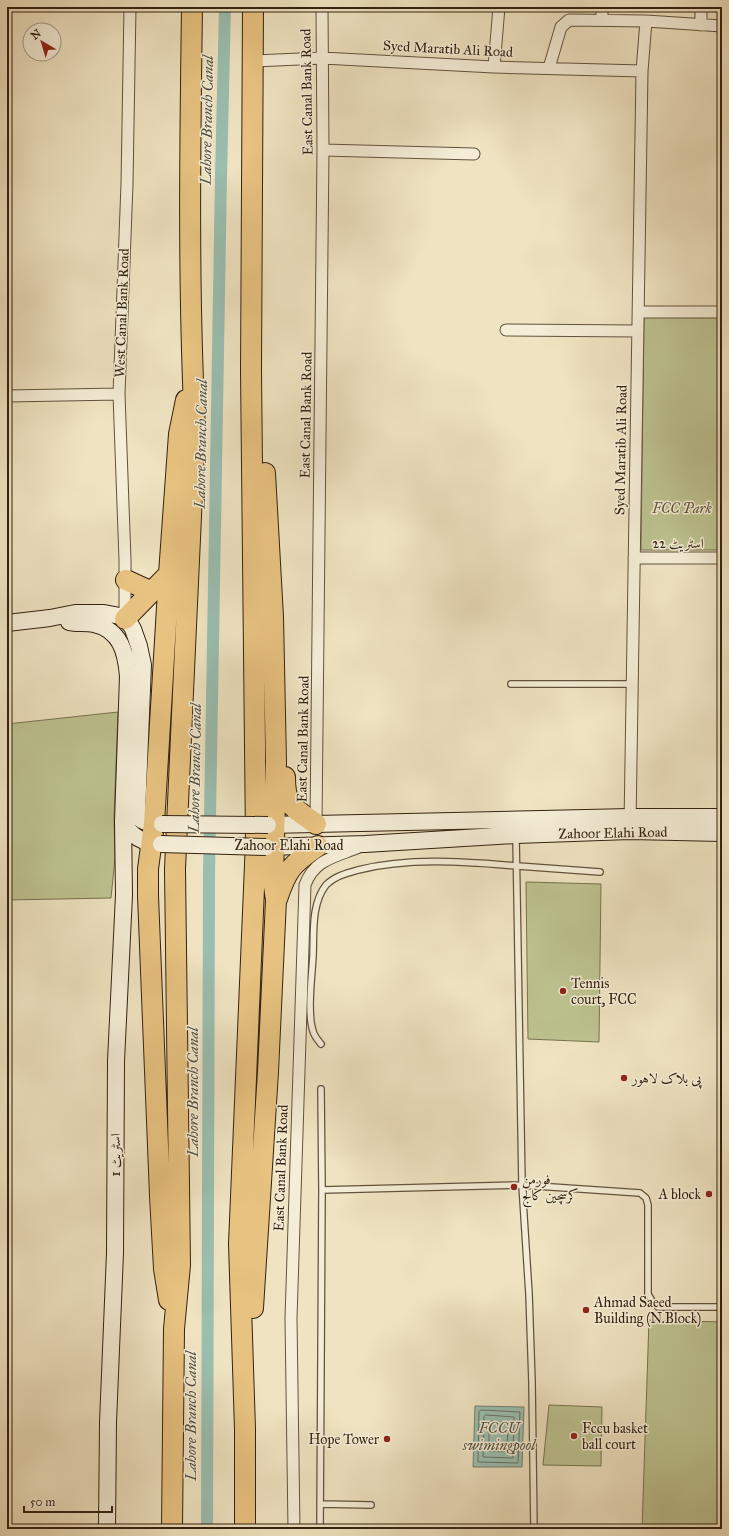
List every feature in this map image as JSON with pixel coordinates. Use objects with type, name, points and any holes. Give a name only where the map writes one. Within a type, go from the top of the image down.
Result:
[{"type":"highway","points":[[172,1529],[174,1329],[180,1266],[174,869],[195,428],[192,368],[190,171],[192,7]]},
{"type":"highway","points":[[246,1529],[245,1429],[239,1244],[256,840],[251,371],[253,7]]},
{"type":"highway","points":[[174,1329],[164,1269],[148,869],[156,844],[158,824],[169,574],[180,434],[192,368]]},
{"type":"highway","points":[[245,1429],[268,1072],[276,900],[270,846],[276,762],[273,617],[266,480],[251,371]]},
{"type":"highway","points":[[125,619],[169,574]]},
{"type":"highway","points":[[126,580],[152,592]]},
{"type":"highway","points":[[276,762],[285,773],[285,792],[292,807],[316,824]]},
{"type":"highway","points":[[276,900],[288,871],[304,856],[318,846]]},
{"type":"main road","points":[[7,623],[92,612],[114,614],[125,619],[135,633],[143,665],[137,812],[142,821],[158,824]]},
{"type":"main road","points":[[50,618],[72,623],[94,624],[102,627],[117,638],[125,653],[128,676],[123,821]]},
{"type":"main road","name":"Zahoor Elahi Road","points":[[123,821],[131,834],[141,840],[156,844],[318,846],[516,835],[722,817]]},
{"type":"main road","name":"اسٹریٹ 1","points":[[107,1529],[114,1253],[116,1061],[124,895],[123,821]]},
{"type":"main road","name":"Zahoor Elahi Road","points":[[158,824],[630,824],[722,833]]},
{"type":"main road","points":[[123,860],[156,844]]},
{"type":"street","name":"West Canal Bank Road","points":[[125,619],[126,580],[119,394],[127,184],[130,7]]},
{"type":"street","name":"East Canal Bank Road","points":[[316,824],[323,150],[322,7]]},
{"type":"street","points":[[494,67],[499,7]]},
{"type":"street","points":[[602,7],[602,20]]},
{"type":"street","points":[[701,7],[701,25]]},
{"type":"street","points":[[549,68],[561,27],[569,20],[646,21],[722,26]]},
{"type":"street","name":"Syed Maratib Ali Road","points":[[630,824],[631,684],[639,312],[642,70],[646,21]]},
{"type":"street","name":"Syed Maratib Ali Road","points":[[253,61],[322,58],[494,67],[642,70]]},
{"type":"street","points":[[323,150],[474,154]]},
{"type":"street","points":[[639,312],[722,312]]},
{"type":"street","points":[[506,330],[638,331]]},
{"type":"street","points":[[7,396],[119,394]]},
{"type":"street","name":"اسٹریٹ 22","points":[[634,558],[722,558]]},
{"type":"street","name":"East Canal Bank Road","points":[[294,1529],[291,1318],[305,885],[308,876],[321,862],[365,844]]},
{"type":"lane","points":[[511,684],[631,684]]},
{"type":"lane","points":[[516,835],[522,1185],[529,1294],[534,1529]]},
{"type":"lane","points":[[321,1044],[315,1036],[312,1026],[311,1000],[314,918],[321,893],[332,880],[340,875],[377,865],[401,862],[468,862],[600,872]]},
{"type":"lane","points":[[320,1529],[322,1190],[321,1089]]},
{"type":"lane","points":[[322,1190],[522,1185],[640,1193],[646,1198],[648,1205],[648,1294],[652,1301],[658,1307],[722,1307]]},
{"type":"lane","points":[[320,1504],[371,1505]]},
{"type":"green space","name":"FCC Park","points":[[644,317],[722,317],[722,550],[641,550]]},
{"type":"green space","points":[[118,712],[114,817],[115,858],[111,898],[7,900],[7,724]]},
{"type":"green space","name":"Tennis court, FCC","points":[[526,882],[601,884],[599,1042],[528,1039]]},
{"type":"green space","points":[[649,1320],[722,1322],[722,1529],[642,1529]]},
{"type":"green space","name":"Fccu basket ball court","points":[[549,1405],[602,1407],[601,1466],[543,1465]]},
{"type":"water","name":"FCCU swimingpool","points":[[475,1406],[524,1407],[522,1467],[473,1467]]},
{"type":"waterway","name":"Lahore Branch Canal","points":[[207,1529],[209,875],[225,7]]},
{"type":"place","name":"Tennis court, FCC","points":[[563,991]]},
{"type":"place","name":"پی بلاک لاہور","points":[[624,1078]]},
{"type":"place","name":"فورمن کرسچین کالج","points":[[514,1187]]},
{"type":"place","name":"A block","points":[[709,1194]]},
{"type":"place","name":"Ahmad Saeed Building (N.Block)","points":[[586,1310]]},
{"type":"place","name":"Fccu basket ball court","points":[[574,1436]]},
{"type":"place","name":"Hope Tower","points":[[387,1439]]}]
